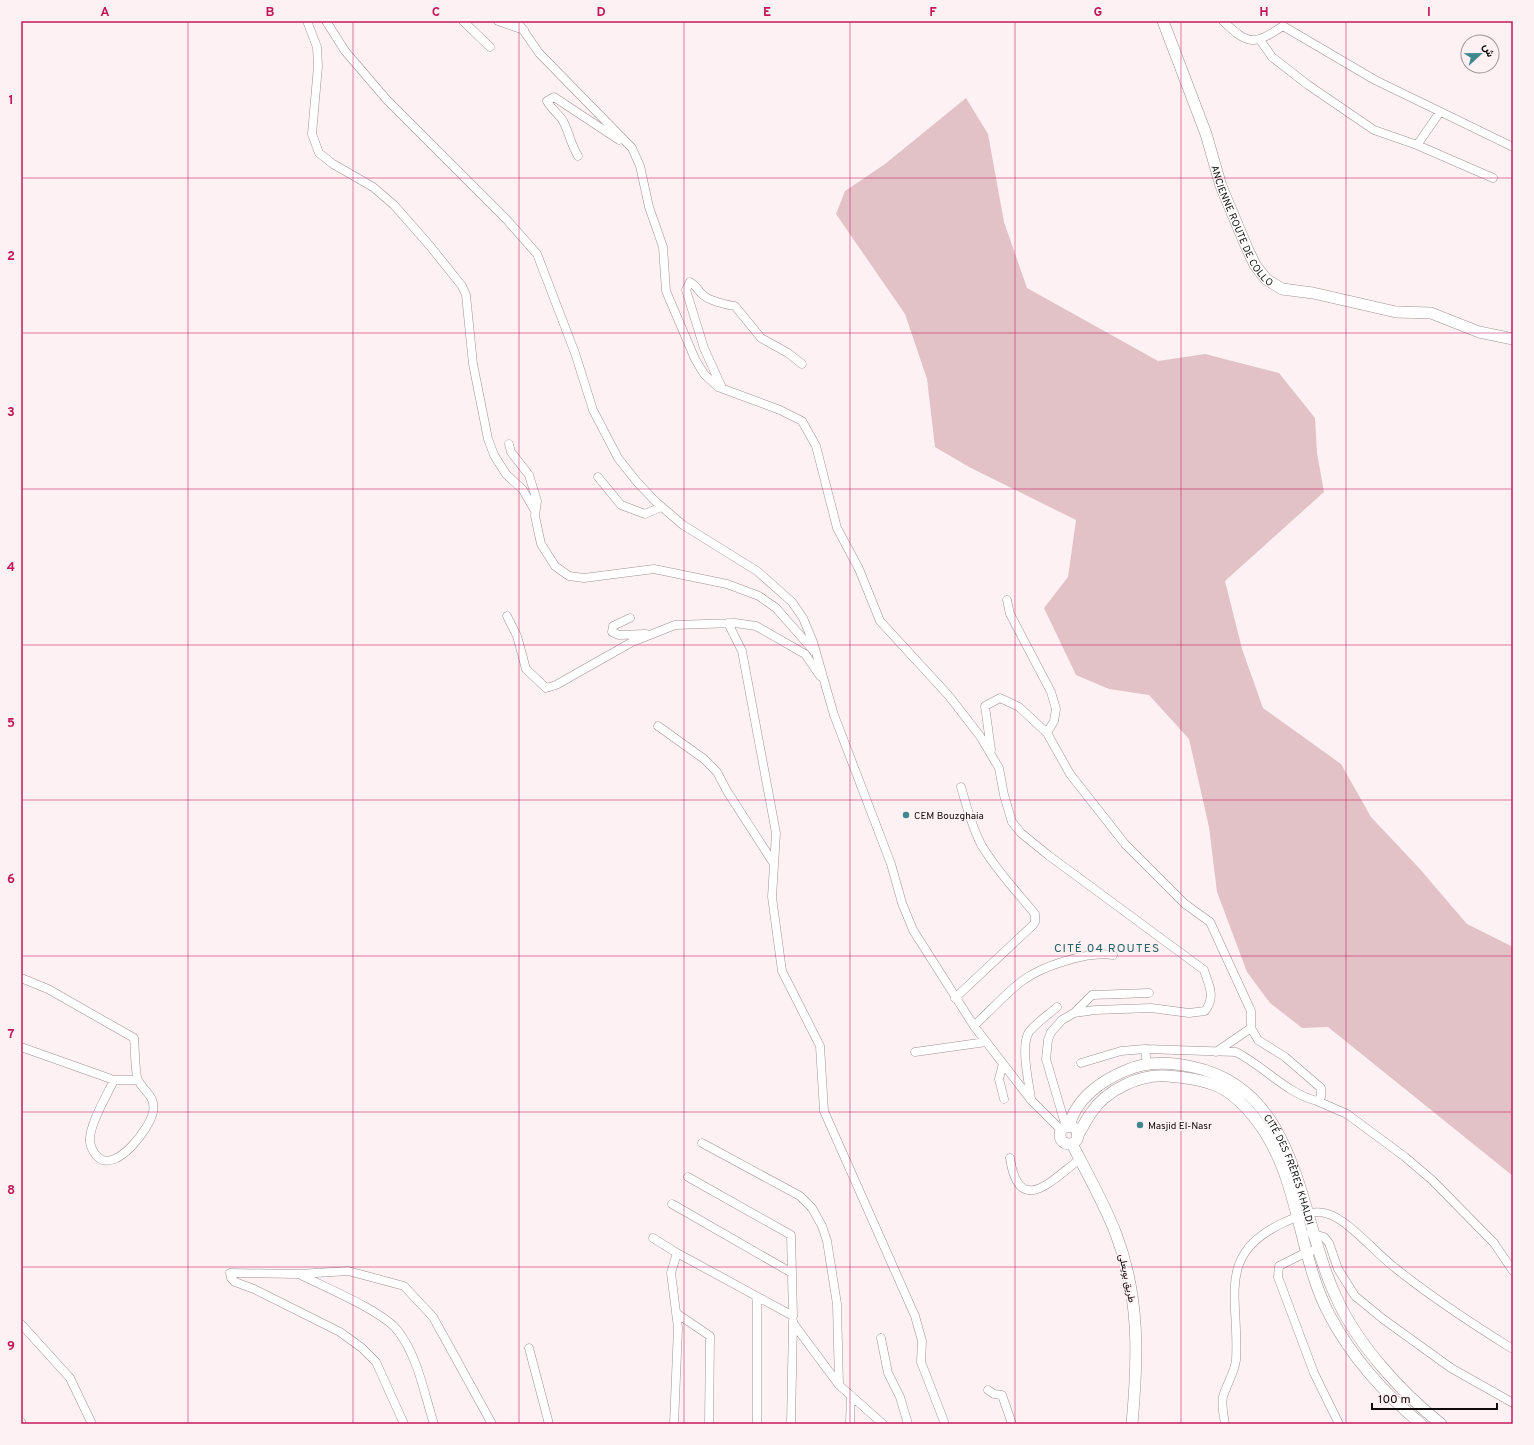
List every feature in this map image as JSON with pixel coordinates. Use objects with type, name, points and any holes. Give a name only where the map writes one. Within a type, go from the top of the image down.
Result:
[{"type":"main road","name":"ANCIENNE ROUTE DE COLLO","points":[[1163,21],[1206,134],[1221,186],[1255,265],[1266,279],[1282,290],[1313,293],[1396,312],[1431,313],[1479,332],[1513,339]]},
{"type":"main road","name":"CITÉ DES FRÈRES KHALDI","points":[[1065,1128],[1076,1107],[1092,1091],[1116,1074],[1147,1064],[1180,1064],[1202,1069],[1222,1076],[1246,1093],[1260,1108],[1284,1144],[1299,1182],[1303,1214],[1302,1234],[1323,1301],[1353,1352],[1398,1404],[1421,1424]]},
{"type":"main road","name":"CITÉ DES FRÈRES KHALDI","points":[[1075,1140],[1091,1112],[1102,1100],[1116,1090],[1138,1080],[1165,1076],[1195,1079],[1216,1085],[1236,1098],[1265,1131],[1283,1165],[1303,1214],[1314,1233],[1319,1251],[1337,1299],[1348,1319],[1363,1342],[1398,1384],[1441,1424]]},
{"type":"main road","points":[[1065,1128],[1074,1128],[1075,1140],[1066,1144],[1062,1141],[1060,1136],[1065,1128]]},
{"type":"main road","name":"طريق بويعلى","points":[[1075,1140],[1080,1159],[1114,1229],[1131,1287],[1134,1304],[1137,1363],[1132,1424]]},
{"type":"street","points":[[307,21],[317,46],[318,72],[312,134],[319,153],[333,164],[373,187],[394,205],[430,246],[462,286],[466,295],[473,364],[488,439],[494,455],[506,474],[523,490],[535,511]]},
{"type":"street","points":[[326,21],[345,51],[387,100],[507,220],[537,254],[574,353],[593,410],[618,458],[637,482],[661,507],[683,525],[757,571],[792,602],[803,618],[834,715],[891,864],[902,903],[913,930],[955,998],[1013,1078],[1031,1100],[1065,1128]]},
{"type":"street","points":[[463,21],[490,47]]},
{"type":"street","points":[[498,21],[524,30]]},
{"type":"street","points":[[517,21],[539,53],[632,148],[640,166],[649,207],[663,247],[666,291],[704,374],[722,389],[780,410],[802,421],[816,446],[837,528],[860,569],[880,621],[949,696],[991,752],[999,768],[1004,795],[1012,822],[1021,832],[1048,855],[1204,970],[1211,990],[1211,1003],[1205,1011],[1189,1013],[1151,1008],[1074,1012]]},
{"type":"street","points":[[1223,21],[1238,35],[1251,41],[1260,40],[1283,23],[1375,80],[1513,146]]},
{"type":"street","points":[[1260,40],[1272,57],[1308,85],[1374,130],[1417,145],[1493,178]]},
{"type":"street","points":[[578,156],[568,136],[563,120],[550,109],[547,101],[549,98],[554,97],[632,148]]},
{"type":"street","points":[[1417,145],[1440,112]]},
{"type":"street","points":[[722,389],[704,348],[686,290],[690,282],[697,286],[701,295],[724,305],[734,306],[761,338],[788,353],[802,364]]},
{"type":"street","points":[[509,444],[511,452],[529,474],[537,500],[534,516],[541,544],[556,566],[569,576],[584,578],[654,569],[727,584],[759,596],[776,608],[815,652]]},
{"type":"street","points":[[598,477],[621,505],[645,514],[661,507]]},
{"type":"street","points":[[1007,600],[1010,614],[1051,692],[1056,709],[1054,721],[1047,733]]},
{"type":"street","points":[[508,616],[517,636],[526,669],[546,688],[556,685],[632,642],[675,625],[728,623],[756,626],[805,654],[825,684]]},
{"type":"street","points":[[630,618],[613,626],[612,632],[619,635],[654,633]]},
{"type":"street","points":[[728,623],[742,651],[776,833],[772,897],[782,971],[820,1046],[824,1110],[915,1316],[922,1341],[921,1362],[945,1424]]},
{"type":"street","points":[[991,752],[985,706],[1000,698],[1019,707],[1047,733],[1070,774],[1125,844],[1185,904],[1210,922],[1251,1011],[1251,1028],[1258,1040],[1285,1057],[1321,1088],[1321,1097],[1318,1101]]},
{"type":"street","points":[[658,726],[704,759],[717,772],[727,791],[774,864]]},
{"type":"street","points":[[955,998],[1033,925],[1036,918],[1035,914],[1001,874],[981,845],[961,787]]},
{"type":"street","points":[[974,1026],[1017,986],[1031,976],[1086,956],[1100,954],[1113,956]]},
{"type":"street","points":[[21,978],[48,989],[134,1038],[138,1080],[152,1099],[153,1112],[149,1121],[132,1146],[117,1159],[101,1160],[95,1154],[90,1143],[91,1131],[114,1080]]},
{"type":"street","points":[[1065,1128],[1046,1059],[1046,1049],[1051,1032],[1062,1020],[1074,1012],[1092,995],[1149,993]]},
{"type":"street","points":[[1031,1100],[1027,1067],[1027,1038],[1032,1029],[1057,1007]]},
{"type":"street","points":[[1216,1052],[1251,1028]]},
{"type":"street","points":[[915,1052],[986,1042]]},
{"type":"street","points":[[21,1047],[114,1080],[138,1080]]},
{"type":"street","points":[[1145,1049],[1147,1064]]},
{"type":"street","points":[[1081,1063],[1121,1051],[1145,1049],[1236,1052],[1249,1058],[1288,1088],[1305,1098],[1318,1101],[1347,1114],[1405,1157],[1432,1180],[1494,1243],[1513,1271]]},
{"type":"street","points":[[1003,1064],[999,1079],[1004,1099]]},
{"type":"street","points":[[1013,1078],[1027,1067]]},
{"type":"street","points":[[702,1143],[800,1196],[812,1208],[822,1226],[827,1241],[837,1304],[839,1384]]},
{"type":"street","points":[[1010,1158],[1015,1180],[1021,1187],[1030,1191],[1040,1189],[1080,1159]]},
{"type":"street","points":[[688,1177],[791,1235],[793,1320],[791,1424]]},
{"type":"street","points":[[672,1204],[792,1273]]},
{"type":"street","points":[[1224,1424],[1223,1398],[1236,1361],[1235,1273],[1248,1246],[1271,1228],[1303,1214],[1328,1214],[1351,1228],[1418,1286],[1474,1325],[1511,1348]]},
{"type":"street","points":[[1302,1234],[1314,1233],[1324,1237],[1329,1244],[1338,1269],[1355,1296],[1383,1319],[1451,1368],[1513,1403]]},
{"type":"street","points":[[653,1238],[677,1253],[757,1297],[793,1320],[839,1384],[850,1396],[883,1424]]},
{"type":"street","points":[[1319,1251],[1307,1252],[1279,1266],[1278,1277],[1314,1373],[1339,1424]]},
{"type":"street","points":[[674,1424],[678,1328],[671,1273],[677,1253]]},
{"type":"street","points":[[404,1424],[376,1362],[362,1348],[326,1325],[254,1289],[235,1282],[231,1278],[230,1273],[299,1274],[348,1271],[404,1286],[433,1317],[492,1424]]},
{"type":"street","points":[[299,1274],[382,1317],[398,1330],[415,1362],[434,1424]]},
{"type":"street","points":[[757,1297],[757,1424]]},
{"type":"street","points":[[676,1312],[710,1336],[709,1424]]},
{"type":"street","points":[[21,1324],[70,1378],[92,1424]]},
{"type":"street","points":[[881,1338],[888,1373],[900,1397],[908,1424]]},
{"type":"street","points":[[529,1348],[549,1424]]},
{"type":"street","points":[[988,1390],[994,1394],[1002,1395],[1012,1424]]},
{"type":"street","points":[[850,1396],[850,1424]]},
{"type":"shaded area","points":[[966,98],[988,134],[1004,222],[1027,288],[1158,361],[1205,354],[1279,373],[1315,418],[1317,453],[1324,492],[1225,581],[1242,649],[1263,708],[1341,764],[1371,817],[1419,868],[1467,924],[1513,947],[1513,1176],[1328,1027],[1302,1028],[1270,1003],[1247,972],[1217,892],[1209,827],[1189,739],[1149,695],[1109,689],[1076,675],[1044,608],[1068,577],[1076,520],[969,467],[935,447],[927,379],[905,314],[836,214],[845,191],[885,164]]},
{"type":"place","name":"CEM Bouzghaia","points":[[906,815]]},
{"type":"place","name":"Masjid El-Nasr","points":[[1140,1125]]},
{"type":"district","name":"CITÉ 04 ROUTES","points":[[1107,948]]}]
